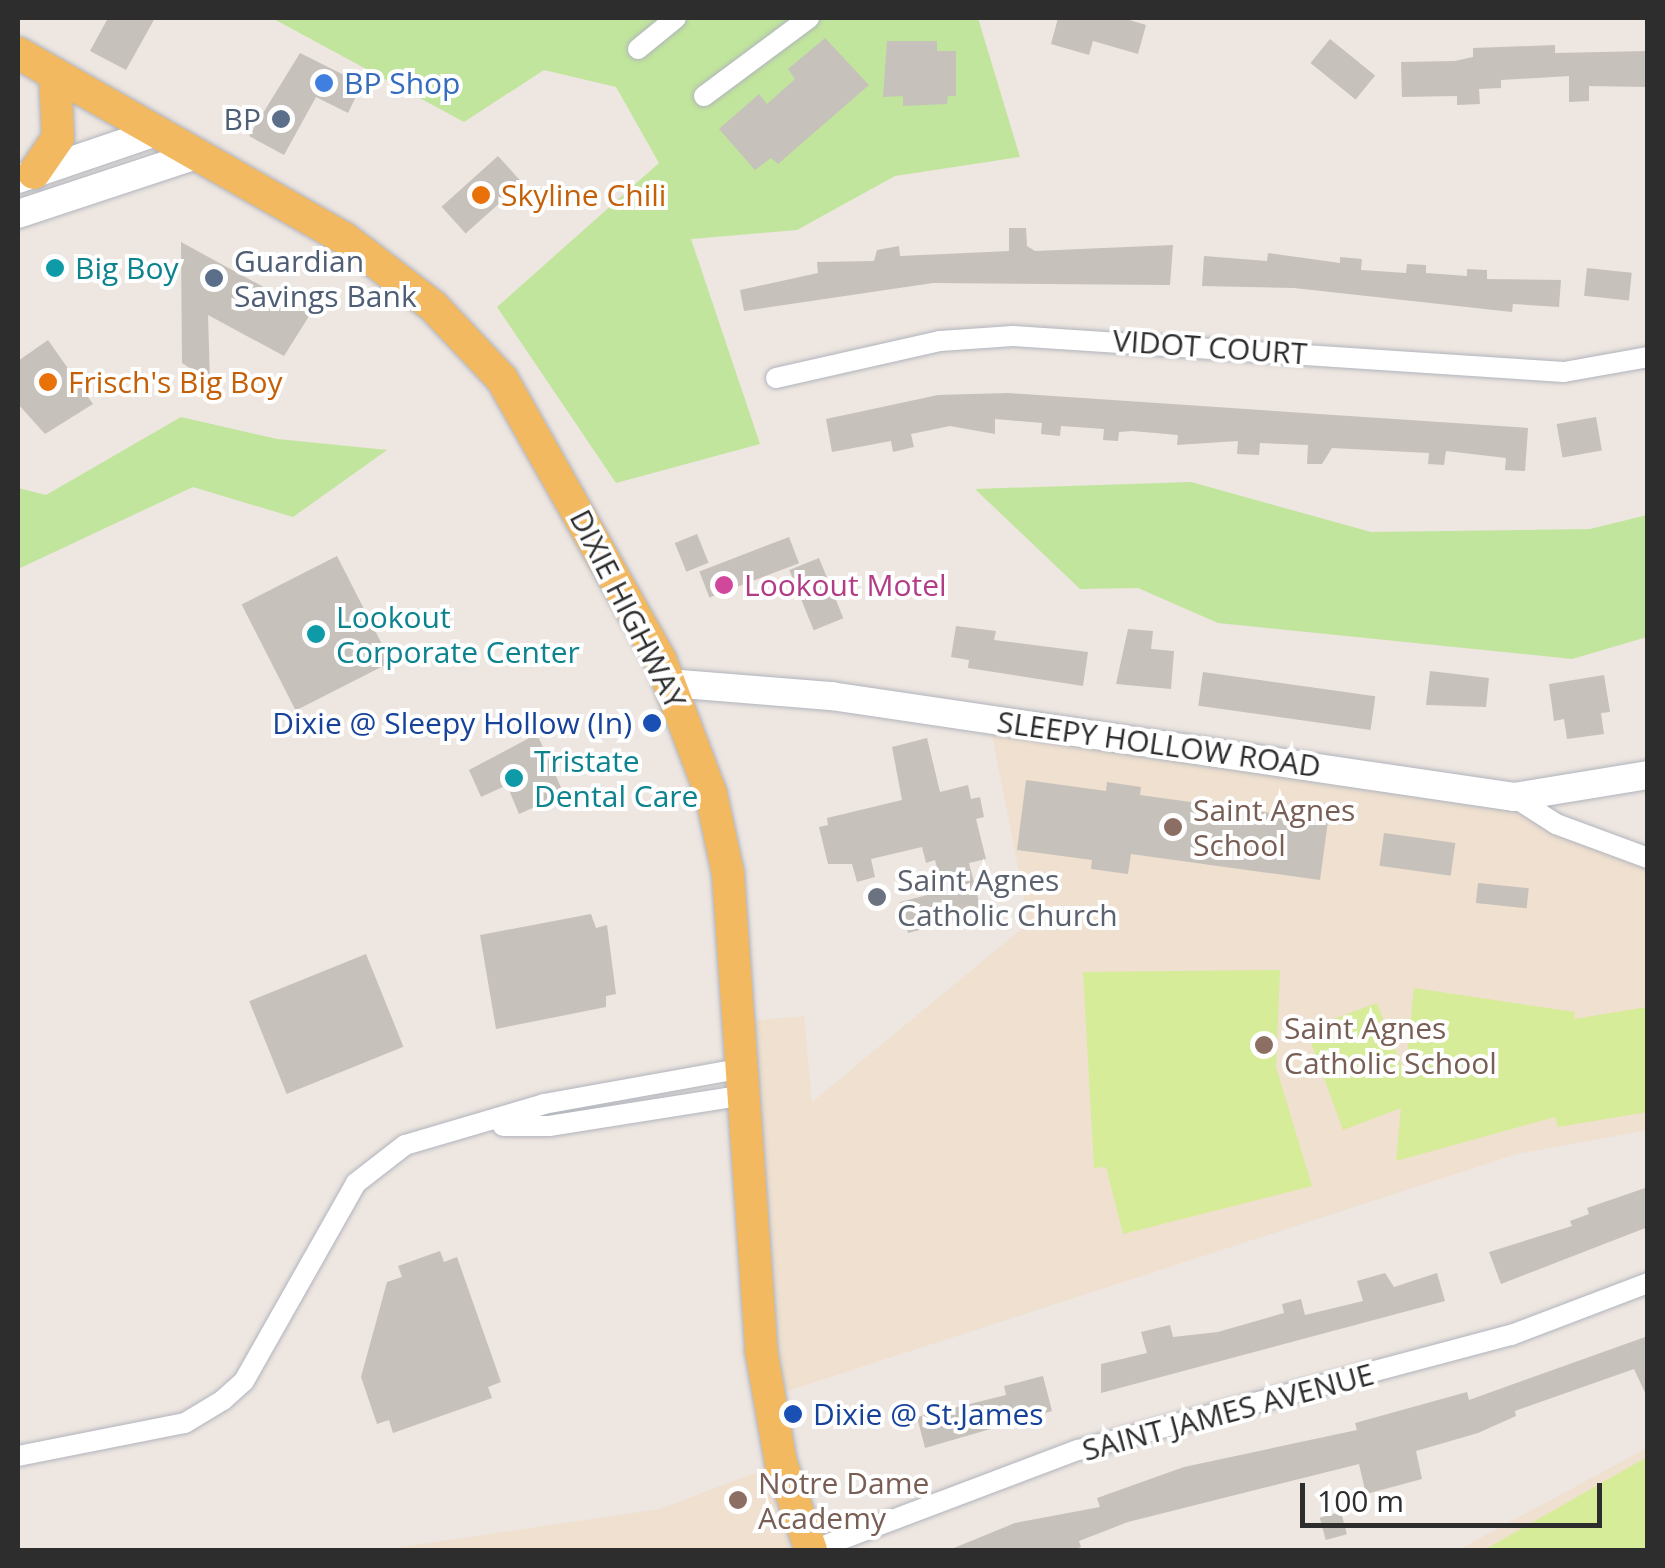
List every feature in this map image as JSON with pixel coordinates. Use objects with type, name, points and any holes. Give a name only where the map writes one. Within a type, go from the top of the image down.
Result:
[{"type":"main road","name":"DIXIE HIGHWAY","points":[[18,53],[375,260],[433,306],[502,379],[669,684],[721,832],[765,1376],[781,1463],[812,1550]]},
{"type":"main road","points":[[26,176],[58,138],[55,74]]},
{"type":"main road","points":[[26,176],[156,132]]},
{"type":"main road","points":[[18,214],[196,154]]},
{"type":"main road","name":"SLEEPY HOLLOW ROAD","points":[[669,684],[830,696],[1514,797],[1648,775]]},
{"type":"street","points":[[638,49],[676,18]]},
{"type":"street","points":[[704,96],[810,18]]},
{"type":"street","name":"VIDOT COURT","points":[[776,378],[940,342],[1012,336],[1564,372],[1648,357]]},
{"type":"street","points":[[1514,797],[1556,824],[1648,858]]},
{"type":"street","points":[[18,1456],[185,1423],[223,1400],[244,1381],[356,1183],[405,1146],[486,1126],[549,1126],[744,1081]]},
{"type":"street","name":"SAINT JAMES AVENUE","points":[[812,1550],[1078,1450],[1511,1335],[1648,1284]]},
{"type":"shaded area","name":"Saint Agnes Catholic School","points":[[989,719],[1471,791],[1647,858],[1647,1130],[1517,1154],[769,1397],[741,1022],[804,1016],[812,1102],[1029,923]]},
{"type":"shaded area","points":[[1647,1448],[1647,1550],[1458,1550]]},
{"type":"shaded area","name":"Notre Dame Academy","points":[[781,1463],[811,1550],[382,1550],[660,1509]]},
{"type":"green space","points":[[272,18],[978,18],[1020,157],[895,176],[797,230],[691,239],[760,444],[616,483],[497,307],[659,163],[616,87],[544,70],[464,122]]},
{"type":"green space","points":[[181,417],[277,439],[387,450],[293,517],[193,487],[18,569],[18,488],[46,495]]},
{"type":"green space","points":[[1191,482],[1371,532],[1590,529],[1647,515],[1647,637],[1572,659],[1218,623],[1138,588],[1080,589],[975,489]]},
{"type":"green space","points":[[1280,970],[1276,1067],[1312,1186],[1123,1234],[1106,1167],[1094,1168],[1083,972]]},
{"type":"green space","points":[[1414,988],[1575,1012],[1574,1019],[1647,1007],[1647,1112],[1558,1127],[1555,1117],[1396,1161],[1401,1108],[1343,1130],[1306,1029],[1377,1003],[1405,1075]]},
{"type":"green space","points":[[1647,1457],[1647,1550],[1484,1550]]},
{"type":"building","points":[[108,18],[155,18],[126,70],[90,51]]},
{"type":"building","points":[[1058,18],[1126,19],[1146,25],[1138,54],[1093,41],[1089,55],[1051,44]]},
{"type":"building","points":[[825,38],[869,85],[778,164],[771,158],[755,170],[719,129],[759,94],[767,104],[795,79],[788,69]]},
{"type":"building","points":[[1330,39],[1375,76],[1356,100],[1310,63]]},
{"type":"building","points":[[887,41],[937,41],[937,51],[956,51],[956,96],[948,96],[947,104],[903,106],[903,96],[883,97]]},
{"type":"building","points":[[1555,45],[1555,53],[1648,51],[1648,87],[1589,86],[1589,101],[1569,102],[1569,76],[1501,80],[1501,88],[1479,89],[1480,104],[1457,105],[1457,96],[1402,97],[1401,62],[1455,61],[1473,57],[1473,48]]},
{"type":"building","points":[[300,53],[362,84],[348,113],[316,97],[284,155],[249,136]]},
{"type":"building","name":"Skyline Chili","points":[[498,156],[522,183],[466,234],[442,207]]},
{"type":"building","points":[[1009,228],[1026,228],[1027,246],[1035,251],[1173,245],[1170,285],[933,283],[744,311],[740,290],[818,273],[817,262],[874,261],[877,250],[899,246],[900,256],[1009,251]]},
{"type":"building","name":"Guardian Savings Bank","points":[[181,242],[311,313],[284,356],[208,315],[210,381],[182,363]]},
{"type":"building","points":[[1268,253],[1340,263],[1340,257],[1362,259],[1361,270],[1406,273],[1407,264],[1426,265],[1426,273],[1467,276],[1467,269],[1487,270],[1487,279],[1561,280],[1559,307],[1513,304],[1512,312],[1294,288],[1202,286],[1204,256],[1267,261]]},
{"type":"building","points":[[1587,268],[1632,273],[1629,301],[1584,296]]},
{"type":"building","name":"Frisch's Big Boy","points":[[48,340],[93,404],[45,434],[18,404],[18,361]]},
{"type":"building","points":[[1008,393],[1528,428],[1525,471],[1505,470],[1506,458],[1446,451],[1444,465],[1428,464],[1429,453],[1332,448],[1322,464],[1307,464],[1308,445],[1260,443],[1259,455],[1237,454],[1238,441],[1177,445],[1178,435],[1132,431],[1119,432],[1118,441],[1103,440],[1104,429],[1061,426],[1060,436],[1041,434],[1042,423],[995,419],[995,434],[950,426],[911,434],[914,447],[893,452],[891,441],[832,452],[826,419],[938,395]]},
{"type":"building","points":[[1596,417],[1602,450],[1563,457],[1557,424]]},
{"type":"building","points":[[697,534],[709,563],[686,572],[675,543]]},
{"type":"building","points":[[789,537],[799,563],[709,598],[699,571]]},
{"type":"building","name":"Lookout Corporate Center","points":[[337,556],[391,662],[296,711],[242,605]]},
{"type":"building","points":[[819,558],[843,618],[814,630],[789,570]]},
{"type":"building","points":[[956,626],[996,631],[994,640],[1088,652],[1083,686],[968,668],[969,660],[951,657]]},
{"type":"building","points":[[1128,629],[1153,631],[1151,649],[1174,651],[1171,689],[1116,684]]},
{"type":"building","points":[[1430,671],[1489,678],[1486,707],[1426,705]]},
{"type":"building","points":[[1203,672],[1375,696],[1371,730],[1198,706]]},
{"type":"building","points":[[1604,675],[1610,712],[1601,713],[1604,734],[1567,739],[1564,719],[1554,721],[1549,684]]},
{"type":"building","name":"Tristate Dental Care","points":[[537,734],[564,794],[519,814],[507,785],[481,797],[469,770]]},
{"type":"building","points":[[927,738],[940,792],[968,785],[971,799],[980,797],[984,817],[976,819],[986,859],[969,863],[982,914],[908,933],[900,902],[943,891],[935,860],[926,863],[922,847],[871,859],[875,877],[857,882],[852,864],[828,864],[819,827],[828,825],[827,818],[902,800],[892,747]]},
{"type":"building","name":"Saint Agnes School","points":[[1026,780],[1106,791],[1107,782],[1141,787],[1140,795],[1328,821],[1320,880],[1131,854],[1128,874],[1091,869],[1092,860],[1017,850]]},
{"type":"building","points":[[1384,833],[1455,843],[1451,876],[1379,866]]},
{"type":"building","points":[[1478,883],[1529,888],[1527,908],[1476,903]]},
{"type":"building","points":[[591,914],[596,928],[607,925],[616,994],[606,996],[606,1007],[496,1029],[480,935]]},
{"type":"building","points":[[366,954],[403,1047],[287,1094],[249,1001]]},
{"type":"building","points":[[1648,1187],[1648,1227],[1501,1284],[1489,1252],[1572,1226],[1570,1221],[1589,1214],[1587,1208]]},
{"type":"building","points":[[440,1251],[444,1262],[457,1257],[501,1382],[488,1387],[492,1398],[393,1433],[389,1420],[377,1424],[361,1377],[387,1282],[402,1277],[398,1266]]},
{"type":"building","points":[[1385,1273],[1394,1287],[1437,1273],[1445,1301],[1101,1393],[1101,1364],[1147,1353],[1141,1332],[1170,1325],[1173,1337],[1218,1332],[1284,1313],[1282,1304],[1301,1299],[1305,1315],[1363,1301],[1357,1281]]},
{"type":"building","points":[[1648,1336],[1648,1399],[1634,1369],[1515,1411],[1516,1416],[1478,1433],[1416,1451],[1422,1479],[1366,1494],[1359,1464],[1128,1522],[1079,1541],[1081,1547],[1072,1550],[949,1550],[1015,1523],[1100,1507],[1097,1498],[1184,1467],[1357,1430],[1355,1423],[1467,1392],[1469,1400]]},
{"type":"building","points":[[1043,1376],[1052,1411],[925,1448],[917,1417],[1006,1395],[1004,1386]]},
{"type":"building","points":[[1341,1512],[1347,1534],[1326,1540],[1320,1518]]},
{"type":"place","name":"BP Shop","points":[[324,83]]},
{"type":"place","name":"BP","points":[[281,119]]},
{"type":"place","name":"Skyline Chili","points":[[481,195]]},
{"type":"place","name":"Big Boy","points":[[55,268]]},
{"type":"place","name":"Guardian Savings Bank","points":[[214,278]]},
{"type":"place","name":"Frisch's Big Boy","points":[[48,382]]},
{"type":"place","name":"Lookout Motel","points":[[724,585]]},
{"type":"place","name":"Lookout Corporate Center","points":[[316,634]]},
{"type":"place","name":"Dixie @ Sleepy Hollow (In)","points":[[652,723]]},
{"type":"place","name":"Tristate Dental Care","points":[[514,778]]},
{"type":"place","name":"Saint Agnes School","points":[[1173,827]]},
{"type":"place","name":"Saint Agnes Catholic Church","points":[[877,897]]},
{"type":"place","name":"Saint Agnes Catholic School","points":[[1264,1045]]},
{"type":"place","name":"Dixie @ St.James","points":[[793,1414]]},
{"type":"place","name":"Notre Dame Academy","points":[[738,1500]]}]
